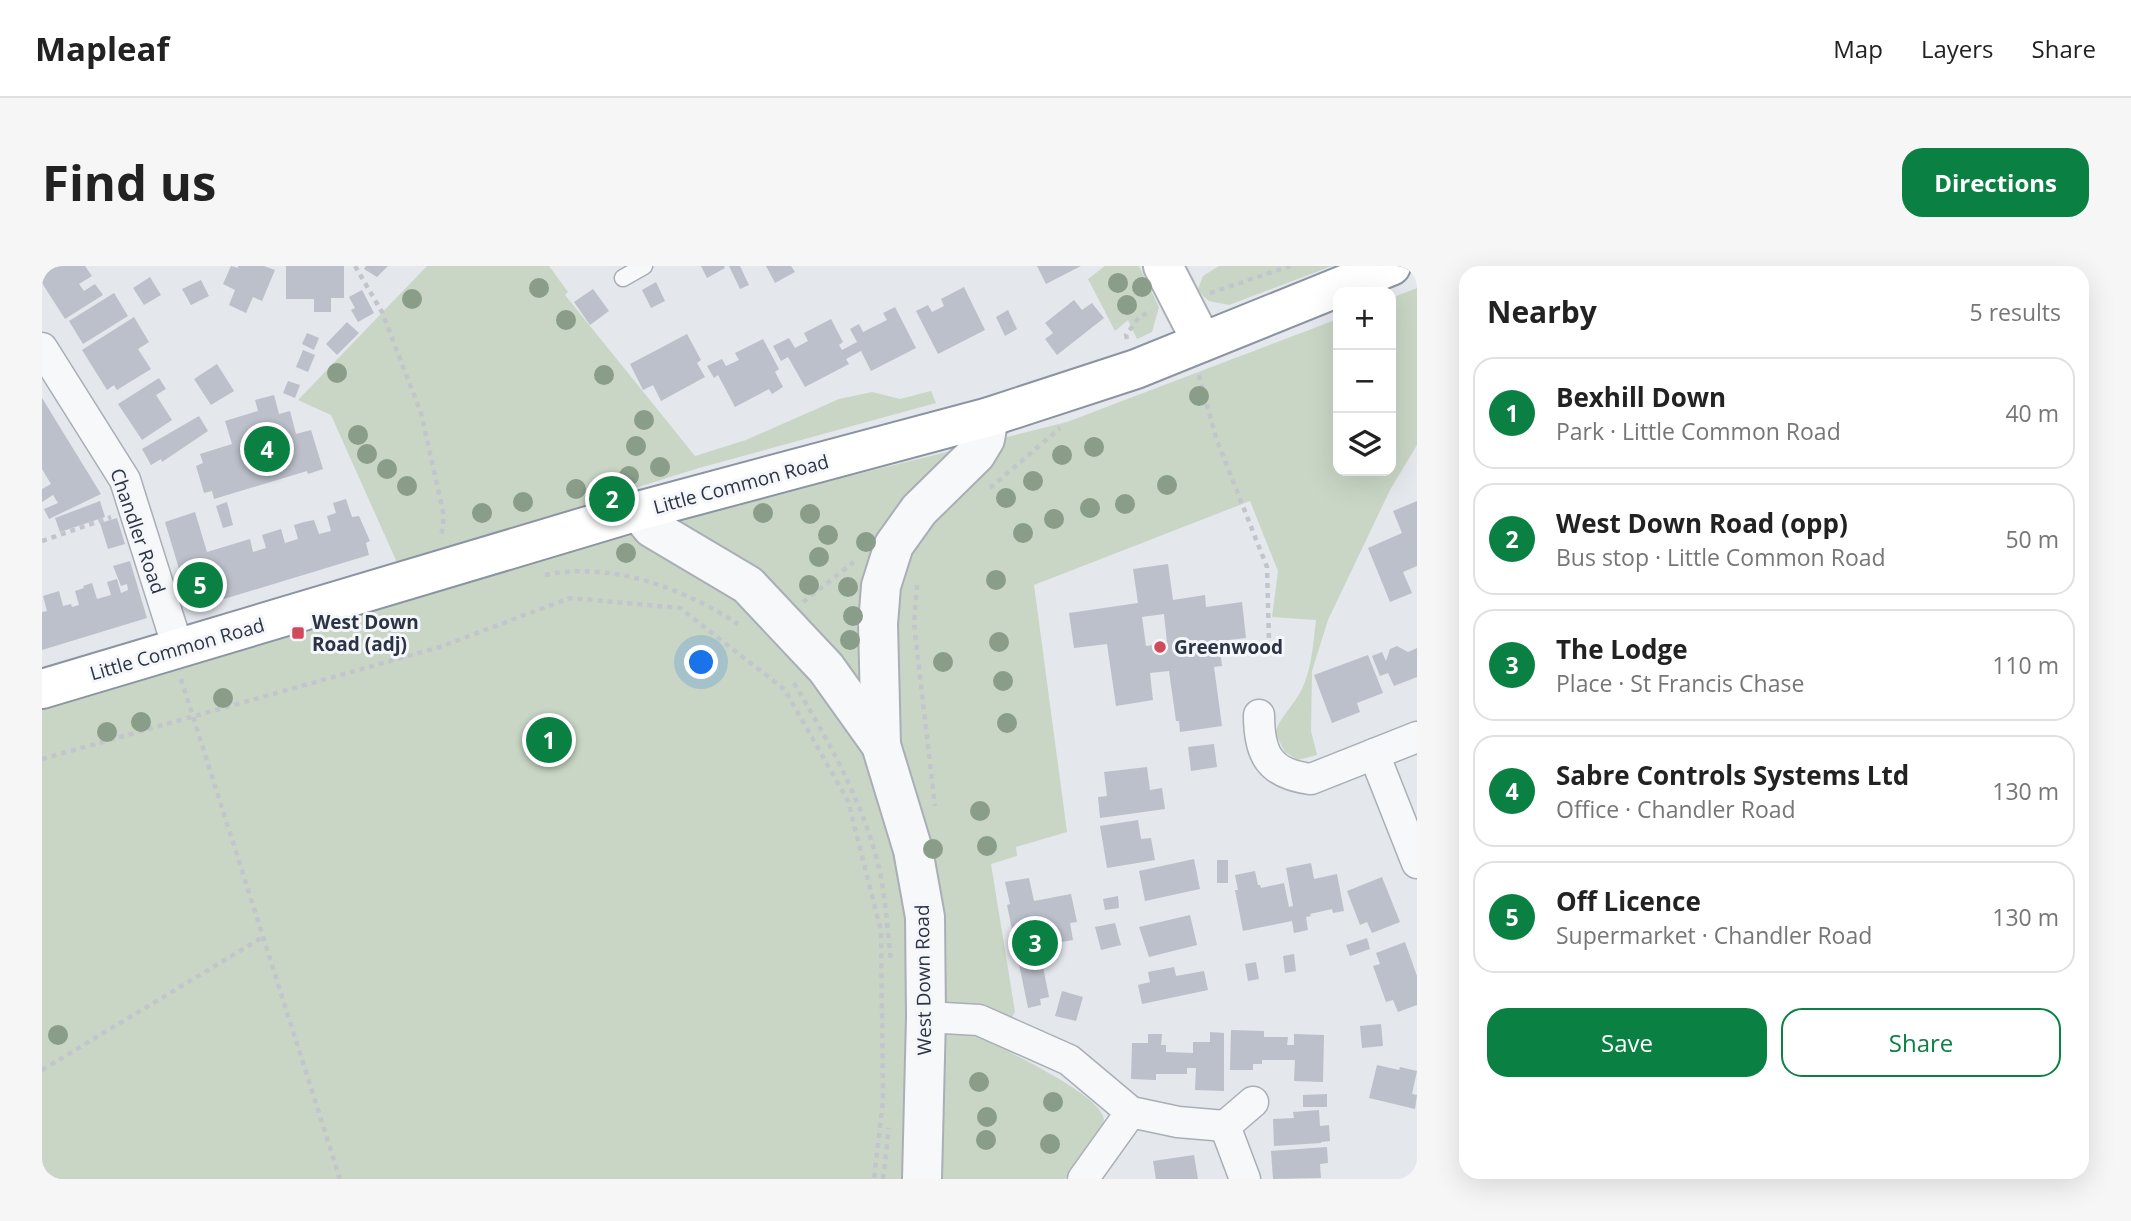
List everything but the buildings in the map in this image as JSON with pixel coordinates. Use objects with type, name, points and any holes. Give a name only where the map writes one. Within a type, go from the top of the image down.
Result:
[{"type":"main road","name":"Little Common Road","points":[[42,689],[179,662],[445,569],[638,512],[989,417],[1136,369],[1195,358],[1391,266]]},
{"type":"main road","points":[[1173,269],[1195,358]]},
{"type":"street","name":"Chandler Road","points":[[42,348],[125,480],[179,662]]},
{"type":"street","name":"West Down Road","points":[[922,1179],[926,1017],[925,917],[914,850],[881,745],[878,624],[881,586],[894,545],[919,510],[976,454],[985,439],[989,417]]},
{"type":"street","name":"West Down Road","points":[[638,512],[652,528],[748,585],[825,668],[881,745]]},
{"type":"street","points":[[1258,715],[1259,741],[1268,760],[1295,777],[1311,779],[1417,737]]},
{"type":"street","points":[[1374,754],[1417,863]]},
{"type":"street","points":[[926,1017],[979,1020],[1069,1060],[1130,1112],[1178,1122],[1225,1126],[1253,1102]]},
{"type":"street","points":[[1083,1179],[1130,1112]]},
{"type":"street","points":[[1225,1126],[1245,1179]]},
{"type":"lane","points":[[623,278],[644,266]]},
{"type":"path","points":[[355,266],[382,312],[421,414],[444,516],[439,551],[445,569]]},
{"type":"path","points":[[1195,358],[1216,438],[1267,567],[1269,642]]},
{"type":"path","points":[[983,494],[1061,427]]},
{"type":"path","points":[[42,541],[135,509]]},
{"type":"path","points":[[541,575],[566,570],[611,573],[656,583],[720,611],[754,634],[780,619],[881,542],[894,545]]},
{"type":"path","points":[[920,576],[916,588],[914,624],[935,812]]},
{"type":"path","points":[[42,759],[440,647],[570,598],[680,608],[785,690],[848,801],[881,931],[883,1101],[874,1179]]},
{"type":"path","points":[[179,662],[193,715],[340,1179]]},
{"type":"path","points":[[791,677],[835,752],[856,799],[881,876],[891,976]]},
{"type":"path","points":[[42,1070],[263,937]]},
{"type":"path","points":[[883,1179],[890,1117]]},
{"type":"green space","points":[[427,266],[549,266],[568,292],[565,295],[695,456],[746,440],[839,399],[872,392],[900,399],[931,391],[936,403],[699,468],[606,497],[616,534],[1067,422],[1333,321],[1333,476],[1396,476],[1396,296],[1417,288],[1417,445],[1390,490],[1328,620],[1312,671],[1311,731],[1317,755],[1298,760],[1285,752],[1275,733],[1305,683],[1312,656],[1316,620],[1272,617],[1278,571],[1250,501],[1034,585],[1067,832],[1016,847],[1017,856],[991,864],[1015,1012],[996,1045],[1068,1084],[1093,1103],[1102,1115],[1102,1126],[1065,1179],[42,1179],[42,705],[399,567],[331,415],[298,400]]},
{"type":"green space","points":[[1105,266],[1139,266],[1159,307],[1152,332],[1137,339],[1128,320],[1115,331],[1088,279]]},
{"type":"green space","points":[[1219,266],[1332,266],[1229,305],[1209,301],[1198,289],[1203,276]]},
{"type":"place","name":"Sabre Controls Systems Ltd","points":[[267,449]]},
{"type":"place","name":"West Down Road (opp)","points":[[612,499]]},
{"type":"place","name":"Off Licence","points":[[200,585]]},
{"type":"place","name":"West Down Road (adj)","points":[[298,633]]},
{"type":"place","name":"Greenwood","points":[[1160,647]]},
{"type":"place","name":"Bexhill Down","points":[[549,740]]},
{"type":"place","name":"The Lodge","points":[[1035,943]]}]
